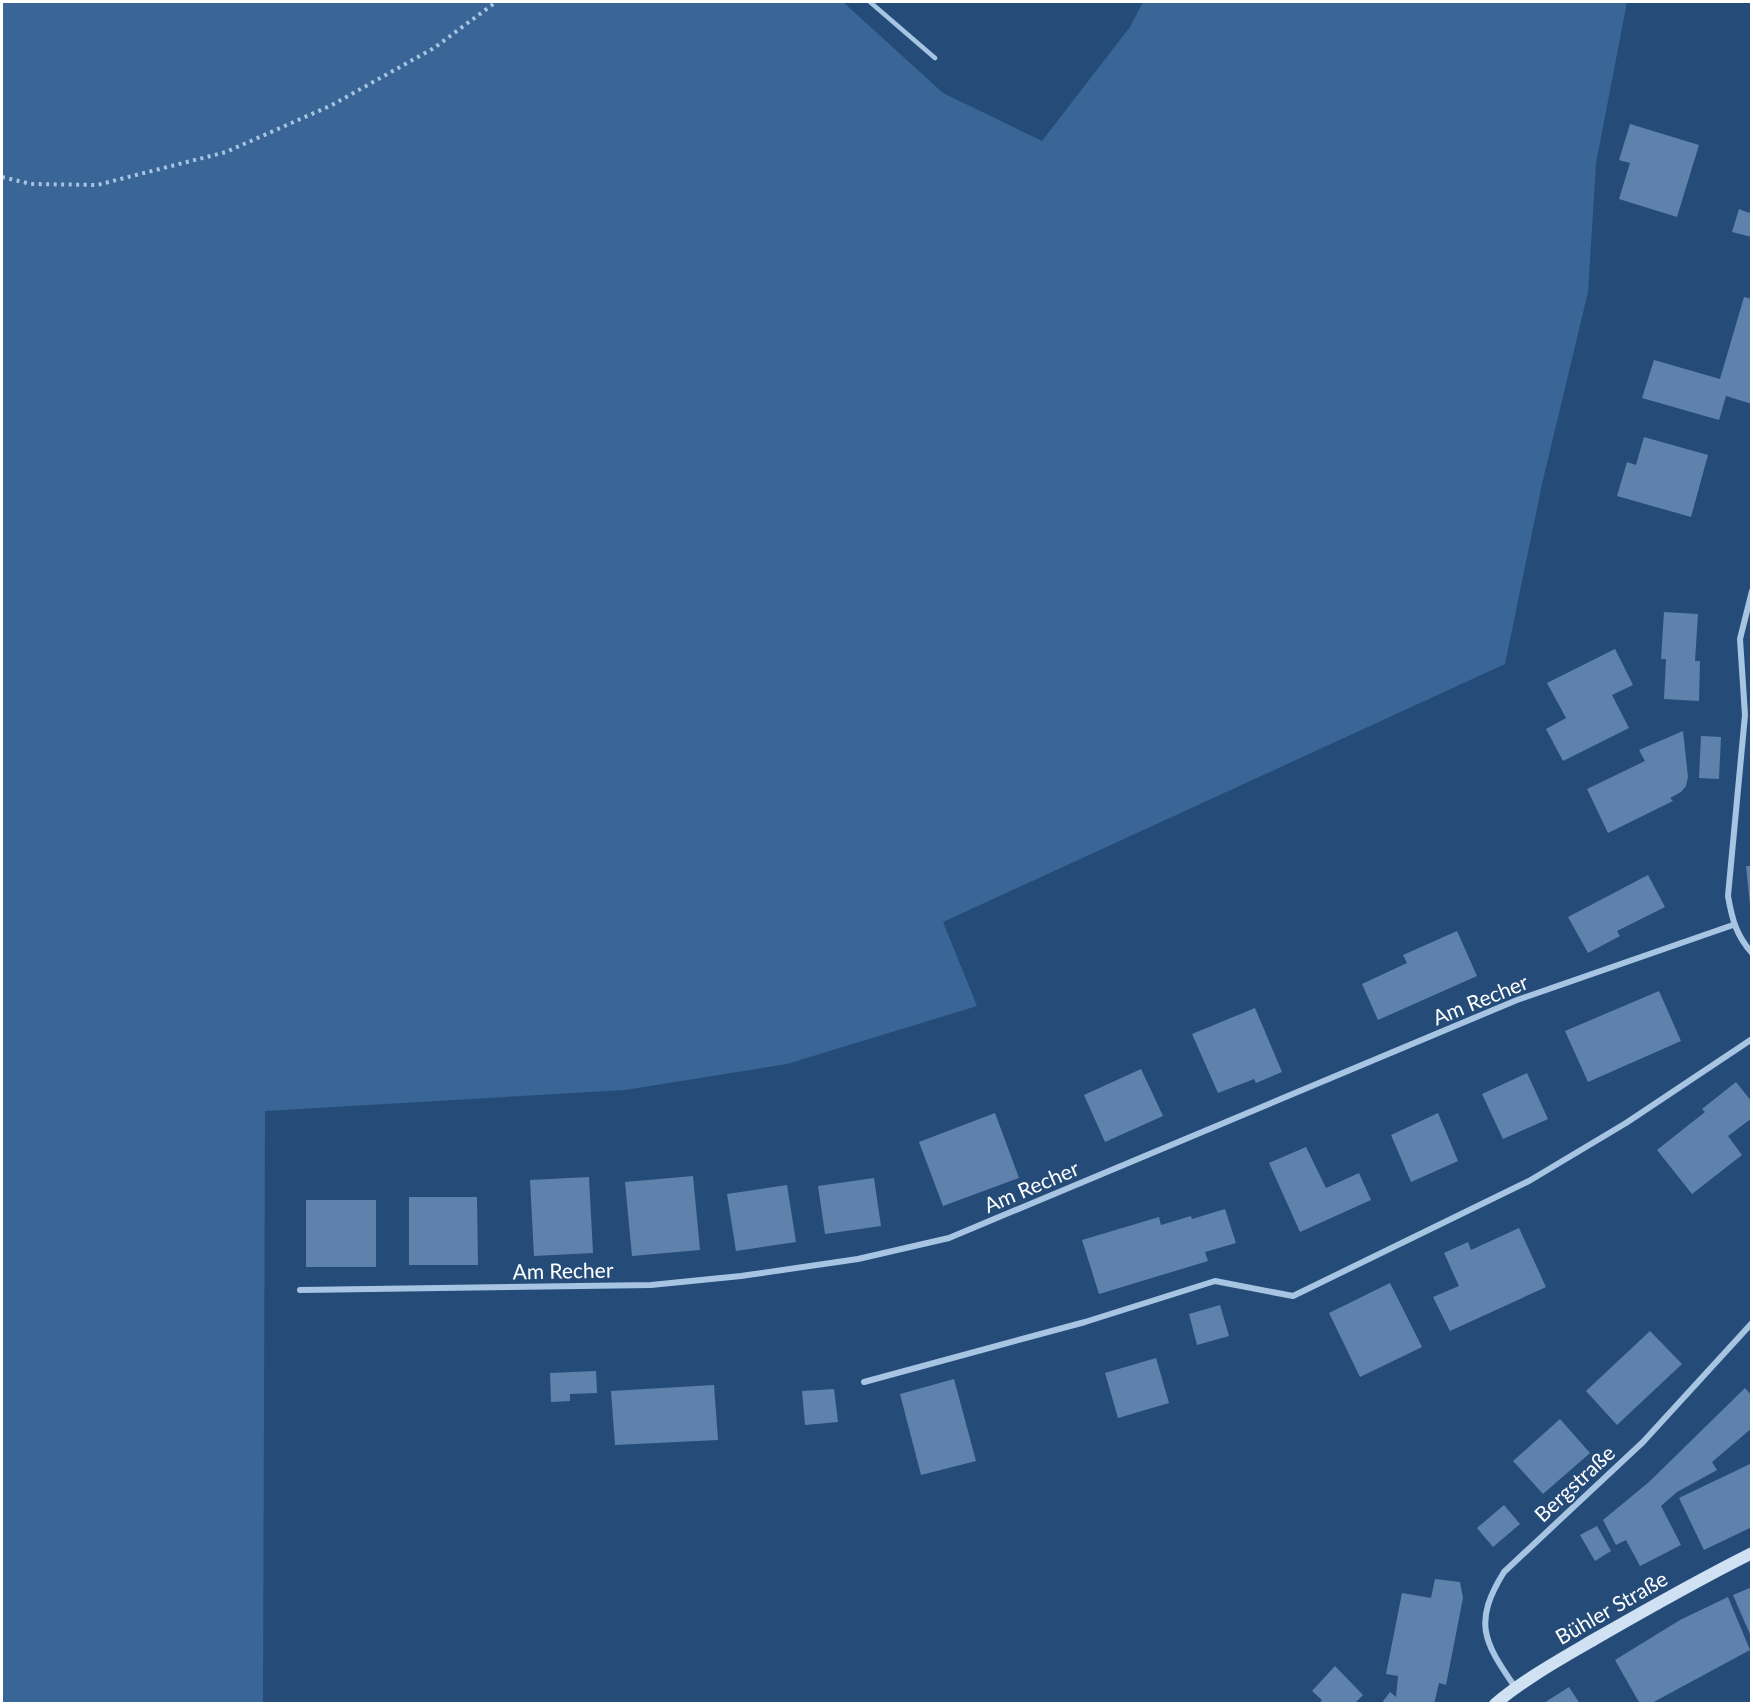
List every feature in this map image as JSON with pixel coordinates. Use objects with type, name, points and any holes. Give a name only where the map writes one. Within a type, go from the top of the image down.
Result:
[{"type":"main road","name":"Bühler Straße","points":[[1495,1704],[1515,1687],[1682,1588],[1752,1553]]},
{"type":"street","points":[[1752,591],[1740,639],[1745,715],[1728,897],[1733,925],[1741,940],[1752,953]]},
{"type":"street","name":"Am Recher","points":[[300,1290],[651,1285],[741,1276],[858,1259],[949,1238],[1517,1000],[1733,925]]},
{"type":"street","points":[[864,1382],[1085,1322],[1215,1281],[1293,1296],[1529,1181],[1626,1123],[1752,1039]]},
{"type":"street","name":"Bergstraße","points":[[1515,1687],[1490,1650],[1486,1632],[1486,1611],[1493,1590],[1504,1572],[1643,1442],[1752,1323]]},
{"type":"lane","points":[[870,2],[935,58]]},
{"type":"path","points":[[2,177],[31,184],[97,185],[225,152],[332,105],[434,48],[496,2]]},
{"type":"shaded area","points":[[2,2],[843,2],[943,93],[1042,141],[1130,27],[1143,2],[1627,2],[1596,163],[1588,292],[1542,484],[1505,664],[943,922],[977,1006],[787,1064],[625,1090],[265,1111],[263,1703],[2,1703]]},
{"type":"building","points":[[1630,124],[1699,145],[1677,217],[1619,199],[1630,163],[1619,160]]},
{"type":"building","points":[[1752,207],[1752,237],[1732,232],[1739,209],[1749,213]]},
{"type":"building","points":[[1744,297],[1752,299],[1752,404],[1726,396],[1719,420],[1642,398],[1654,360],[1720,379]]},
{"type":"building","points":[[1644,437],[1708,455],[1691,517],[1617,496],[1627,462],[1636,465]]},
{"type":"building","points":[[1664,612],[1698,614],[1695,661],[1700,661],[1699,701],[1664,699],[1666,659],[1661,659]]},
{"type":"building","points":[[1615,649],[1633,685],[1612,695],[1629,728],[1563,761],[1546,729],[1566,718],[1547,683]]},
{"type":"building","points":[[1683,731],[1688,777],[1686,786],[1670,798],[1673,801],[1608,833],[1587,789],[1645,761],[1639,750]]},
{"type":"building","points":[[1701,736],[1721,737],[1719,779],[1699,778]]},
{"type":"building","points":[[1746,866],[1752,866],[1752,905],[1750,905]]},
{"type":"building","points":[[1648,875],[1665,907],[1617,931],[1620,936],[1588,953],[1568,917]]},
{"type":"building","points":[[1457,931],[1477,976],[1378,1020],[1362,984],[1407,963],[1403,955]]},
{"type":"building","points":[[1659,991],[1681,1041],[1588,1082],[1565,1031]]},
{"type":"building","points":[[1255,1008],[1282,1072],[1256,1083],[1254,1079],[1218,1093],[1192,1034]]},
{"type":"building","points":[[1141,1069],[1163,1116],[1105,1142],[1084,1095]]},
{"type":"building","points":[[1527,1073],[1548,1119],[1503,1139],[1482,1094]]},
{"type":"building","points":[[1736,1082],[1752,1102],[1752,1118],[1728,1136],[1742,1155],[1692,1194],[1657,1150],[1705,1112],[1702,1109]]},
{"type":"building","points":[[995,1113],[1019,1178],[943,1206],[919,1142]]},
{"type":"building","points":[[1438,1113],[1458,1161],[1411,1182],[1391,1135]]},
{"type":"building","points":[[1306,1147],[1326,1188],[1359,1173],[1371,1200],[1300,1232],[1269,1163]]},
{"type":"building","points":[[693,1176],[700,1250],[632,1256],[625,1182]]},
{"type":"building","points":[[589,1177],[593,1253],[534,1256],[530,1180]]},
{"type":"building","points":[[874,1178],[881,1226],[825,1234],[818,1186]]},
{"type":"building","points":[[787,1185],[796,1242],[736,1251],[727,1194]]},
{"type":"building","points":[[409,1197],[477,1197],[478,1265],[409,1265]]},
{"type":"building","points":[[306,1200],[376,1200],[376,1267],[306,1267]]},
{"type":"building","points":[[1225,1209],[1236,1243],[1205,1252],[1208,1261],[1099,1294],[1082,1240],[1159,1217],[1161,1225]]},
{"type":"building","points":[[1519,1228],[1546,1287],[1450,1331],[1433,1297],[1459,1286],[1444,1253],[1468,1242],[1471,1250]]},
{"type":"building","points":[[1390,1283],[1422,1347],[1360,1377],[1329,1313]]},
{"type":"building","points":[[1220,1305],[1229,1336],[1197,1345],[1189,1314]]},
{"type":"building","points":[[1650,1331],[1682,1364],[1617,1425],[1586,1391]]},
{"type":"building","points":[[1156,1358],[1169,1403],[1118,1418],[1105,1373]]},
{"type":"building","points":[[596,1371],[597,1393],[570,1394],[570,1401],[551,1402],[550,1373]]},
{"type":"building","points":[[954,1379],[976,1461],[921,1475],[900,1394]]},
{"type":"building","points":[[714,1385],[718,1440],[615,1445],[611,1391]]},
{"type":"building","points":[[1745,1388],[1752,1396],[1752,1428],[1712,1462],[1717,1470],[1677,1492],[1661,1506],[1681,1545],[1640,1566],[1626,1540],[1616,1545],[1603,1520],[1649,1482]]},
{"type":"building","points":[[834,1389],[838,1422],[805,1425],[802,1391]]},
{"type":"building","points":[[1560,1419],[1590,1453],[1543,1494],[1513,1461]]},
{"type":"building","points":[[1752,1463],[1752,1527],[1704,1550],[1679,1498]]},
{"type":"building","points":[[1504,1505],[1520,1524],[1493,1547],[1477,1528]]},
{"type":"building","points":[[1597,1526],[1611,1551],[1595,1561],[1580,1535]]},
{"type":"building","points":[[1435,1579],[1460,1582],[1463,1598],[1446,1685],[1439,1683],[1434,1704],[1381,1704],[1390,1692],[1396,1697],[1398,1676],[1386,1674],[1402,1593],[1431,1598]]},
{"type":"building","points":[[1752,1587],[1752,1639],[1733,1595]]},
{"type":"building","points":[[1728,1597],[1750,1650],[1650,1704],[1640,1704],[1615,1660],[1680,1620]]},
{"type":"building","points":[[1335,1666],[1363,1695],[1354,1704],[1319,1704],[1322,1700],[1312,1691]]},
{"type":"building","points":[[1569,1687],[1580,1704],[1544,1704],[1547,1701]]}]
